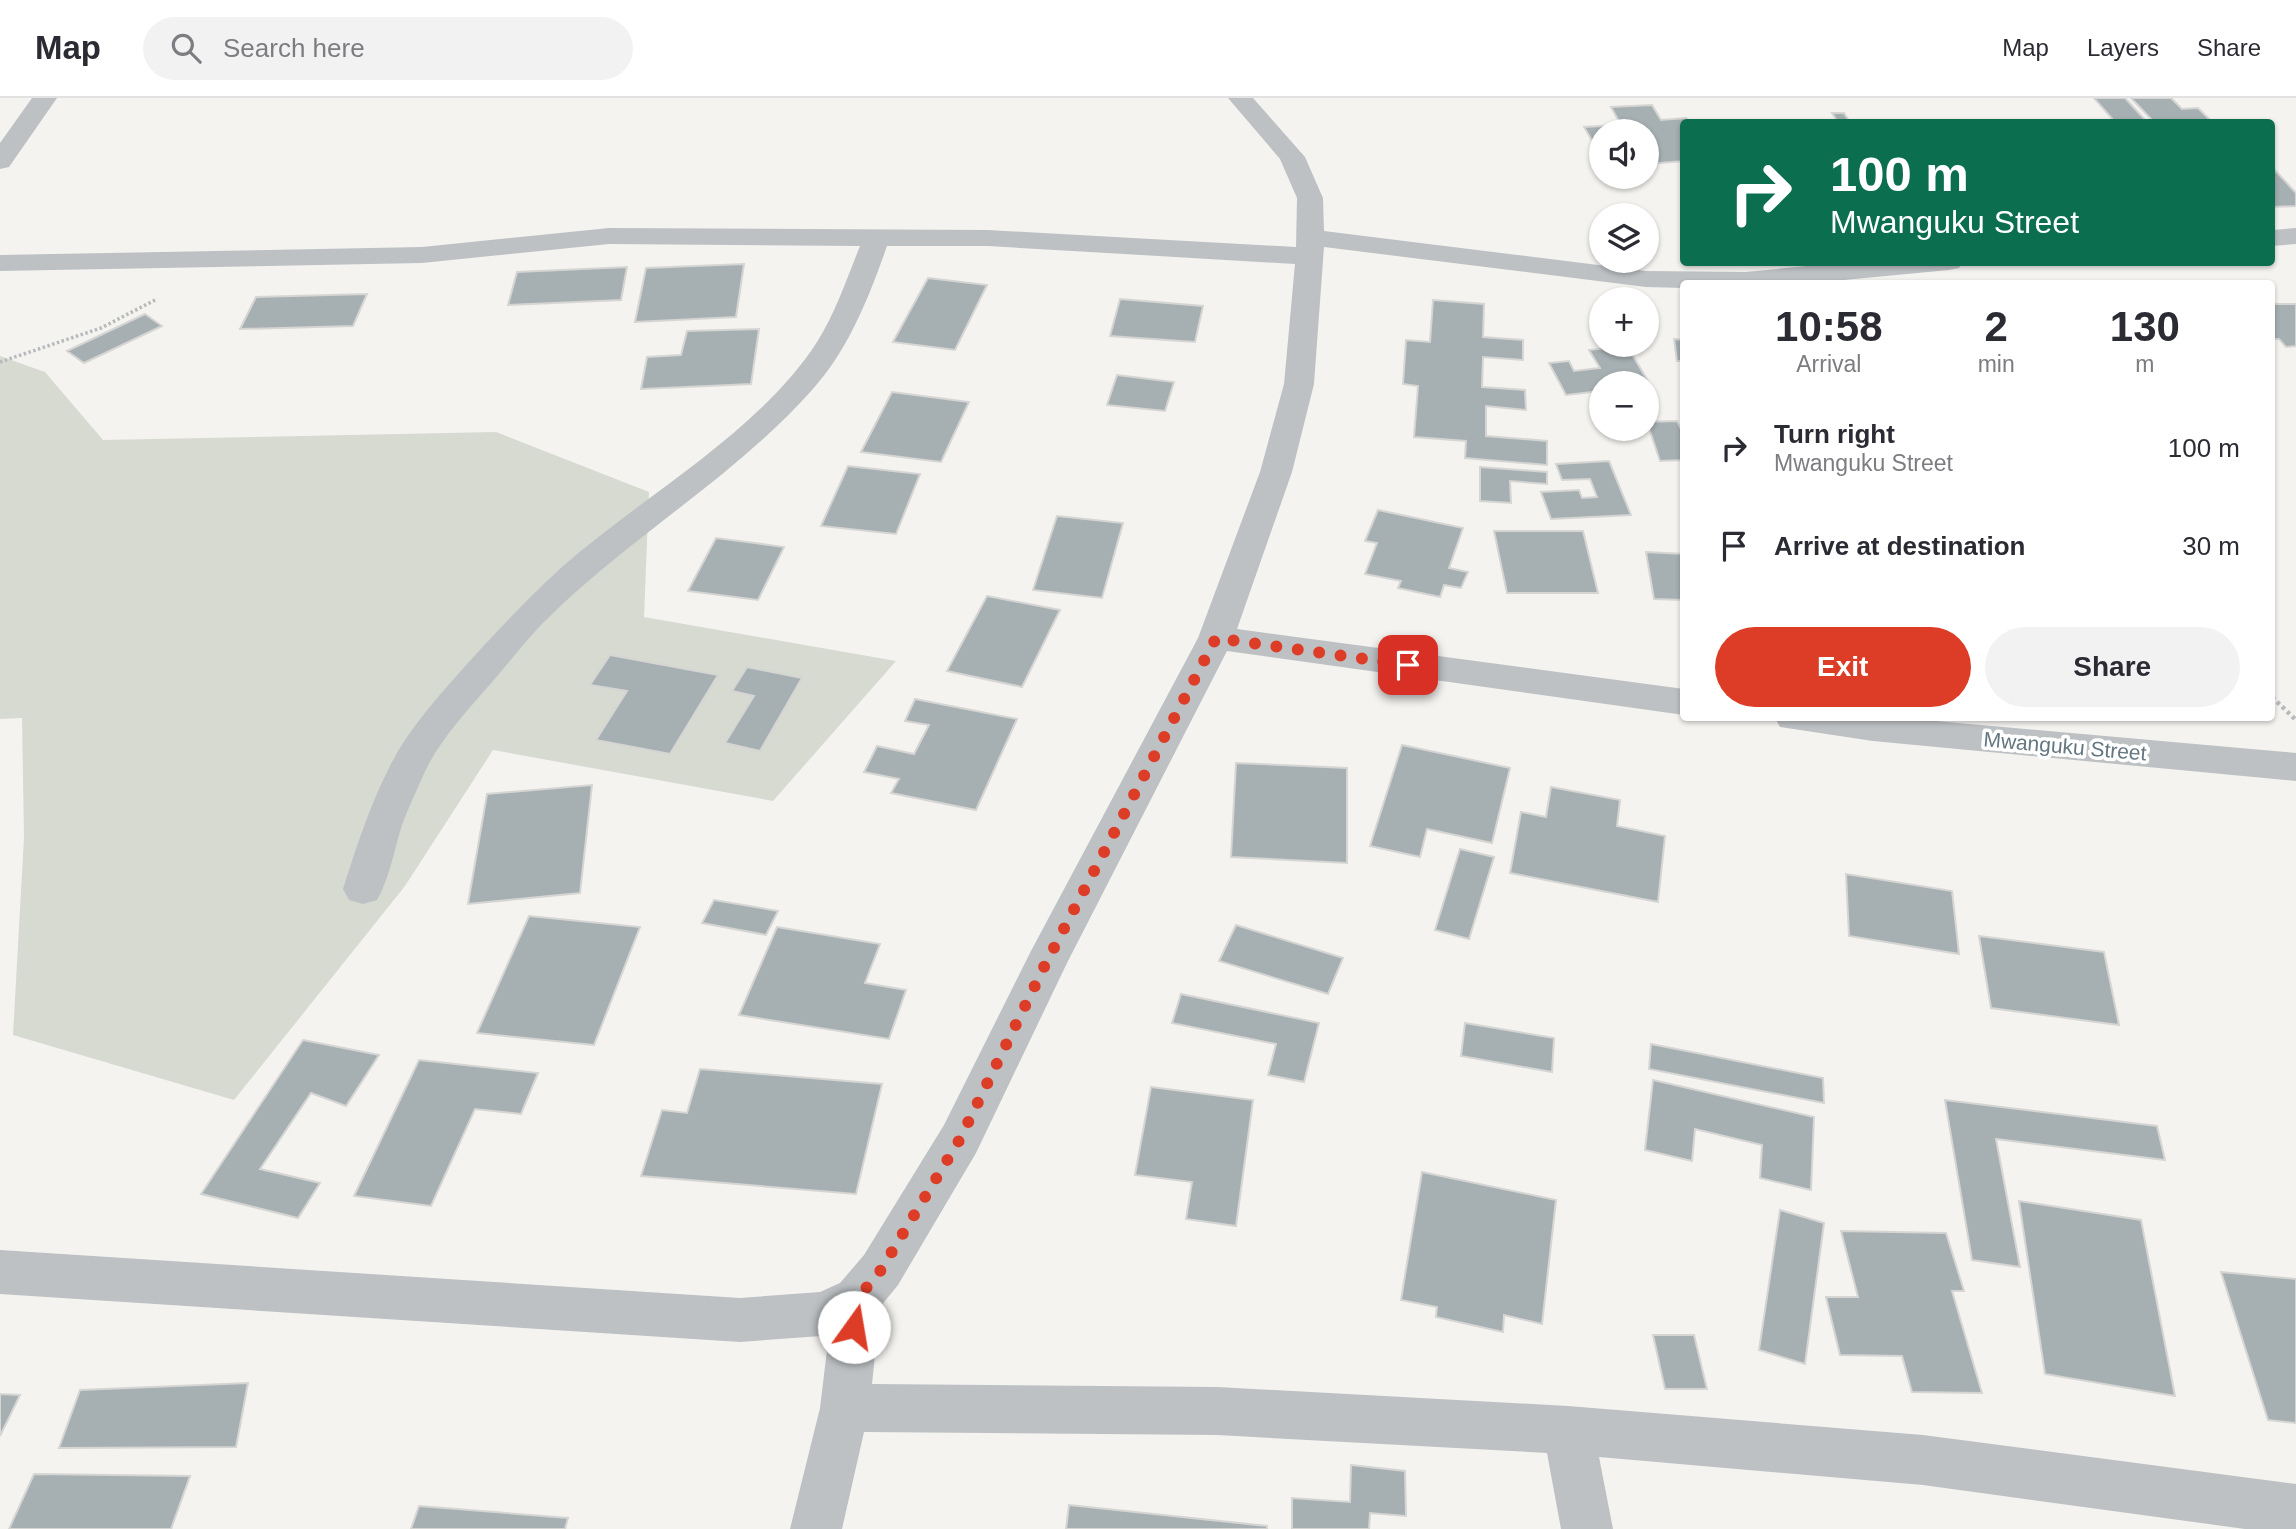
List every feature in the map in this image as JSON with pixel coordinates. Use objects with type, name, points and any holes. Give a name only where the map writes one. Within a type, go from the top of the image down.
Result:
[{"type":"street","points":[[0,161],[45,98]]},
{"type":"street","points":[[0,1272],[740,1320],[821,1314],[857,1299],[881,1270],[960,1139],[1046,963],[1216,638],[1276,472],[1298,384],[1310,246],[1310,198],[1292,157],[1240,98]]},
{"type":"street","points":[[0,263],[422,255],[609,236],[877,236],[1310,246],[1646,279],[1745,280],[1904,266]]},
{"type":"street","points":[[363,889],[384,822],[407,769],[440,719],[527,618],[577,572],[705,471],[802,383],[831,343],[853,301],[877,236]]},
{"type":"street","points":[[2275,238],[2296,236]]},
{"type":"street","points":[[1216,638],[1680,701]]},
{"type":"street","name":"Mwanguku Street","points":[[1815,721],[1873,729],[2296,766]]},
{"type":"street","points":[[816,1529],[845,1408],[857,1299]]},
{"type":"street","points":[[845,1408],[1217,1411],[1568,1430],[1923,1460],[2296,1510]]},
{"type":"street","points":[[1568,1430],[1587,1529]]},
{"type":"path","points":[[0,362],[69,339],[143,308],[219,258]]},
{"type":"path","points":[[2275,700],[2296,720]]},
{"type":"shaded area","points":[[0,356],[45,372],[103,440],[496,432],[649,492],[644,617],[896,661],[773,801],[493,750],[405,886],[234,1100],[13,1035],[24,837],[22,718],[0,719]]},
{"type":"building","points":[[2094,98],[2125,98],[2144,119],[2112,119]]},
{"type":"building","points":[[2131,98],[2171,98],[2182,109],[2198,108],[2209,119],[2151,119]]},
{"type":"building","points":[[1652,105],[1661,120],[1686,118],[1680,119],[1680,161],[1659,163],[1659,119],[1618,119],[1611,107]]},
{"type":"building","points":[[1832,113],[1844,113],[1848,119],[1836,119]]},
{"type":"building","points":[[2275,170],[2296,193],[2296,206],[2275,207]]},
{"type":"building","points":[[744,264],[736,317],[635,322],[646,268]]},
{"type":"building","points":[[627,267],[621,300],[508,305],[517,272]]},
{"type":"building","points":[[928,278],[987,285],[955,350],[893,342]]},
{"type":"building","points":[[367,294],[353,326],[240,329],[256,297]]},
{"type":"building","points":[[1120,299],[1203,306],[1195,342],[1110,336]]},
{"type":"building","points":[[1433,300],[1484,304],[1483,337],[1523,340],[1523,360],[1483,357],[1482,387],[1525,390],[1526,410],[1486,406],[1486,436],[1547,441],[1547,465],[1465,458],[1466,441],[1414,437],[1418,386],[1403,384],[1406,340],[1430,342]]},
{"type":"building","points":[[2275,304],[2296,304],[2296,346],[2286,347],[2279,339],[2275,339]]},
{"type":"building","points":[[145,314],[162,326],[84,363],[67,351]]},
{"type":"building","points":[[759,329],[751,384],[641,389],[647,357],[681,355],[687,331]]},
{"type":"building","points":[[1674,339],[1680,340],[1680,361],[1677,361]]},
{"type":"building","points":[[1593,357],[1634,357],[1642,371],[1589,371],[1589,392],[1566,395],[1549,363],[1569,361],[1574,371],[1600,368]]},
{"type":"building","points":[[1117,375],[1174,382],[1165,411],[1107,405]]},
{"type":"building","points":[[892,392],[969,402],[941,462],[861,452]]},
{"type":"building","points":[[1677,421],[1680,427],[1680,460],[1660,461],[1653,441],[1659,441],[1659,422]]},
{"type":"building","points":[[1609,461],[1631,515],[1551,519],[1541,492],[1579,490],[1582,498],[1597,497],[1590,479],[1562,480],[1556,464]]},
{"type":"building","points":[[848,466],[920,474],[896,534],[821,526]]},
{"type":"building","points":[[1480,467],[1547,472],[1547,484],[1510,481],[1511,503],[1480,501]]},
{"type":"building","points":[[1378,510],[1463,528],[1449,568],[1468,572],[1461,588],[1444,585],[1440,597],[1398,588],[1401,581],[1365,574],[1377,543],[1365,541]]},
{"type":"building","points":[[1057,516],[1123,523],[1102,598],[1033,590]]},
{"type":"building","points":[[1494,531],[1583,531],[1598,593],[1507,593]]},
{"type":"building","points":[[716,538],[784,547],[758,600],[688,591]]},
{"type":"building","points":[[1646,552],[1680,554],[1680,600],[1654,599]]},
{"type":"building","points":[[987,596],[1060,610],[1022,687],[947,671]]},
{"type":"building","points":[[610,655],[718,675],[670,754],[596,740],[627,691],[590,685]]},
{"type":"building","points":[[747,667],[802,678],[760,751],[725,743],[754,696],[732,691]]},
{"type":"building","points":[[915,699],[1017,719],[976,810],[891,793],[899,779],[864,772],[877,746],[914,754],[929,725],[905,721]]},
{"type":"building","points":[[1402,745],[1510,768],[1492,843],[1427,829],[1420,857],[1370,846]]},
{"type":"building","points":[[1236,763],[1347,768],[1347,863],[1231,857]]},
{"type":"building","points":[[592,785],[580,893],[468,904],[487,794]]},
{"type":"building","points":[[1551,787],[1620,800],[1617,826],[1665,836],[1658,902],[1510,873],[1521,812],[1546,817]]},
{"type":"building","points":[[1460,849],[1494,857],[1469,939],[1435,930]]},
{"type":"building","points":[[1846,874],[1952,891],[1959,954],[1849,936]]},
{"type":"building","points":[[714,900],[778,911],[766,935],[702,923]]},
{"type":"building","points":[[529,916],[640,927],[594,1045],[477,1033]]},
{"type":"building","points":[[1236,925],[1343,958],[1328,994],[1219,961]]},
{"type":"building","points":[[777,927],[880,944],[865,983],[906,990],[889,1039],[739,1015]]},
{"type":"building","points":[[1979,936],[2104,952],[2119,1025],[1991,1008]]},
{"type":"building","points":[[1181,994],[1319,1023],[1304,1082],[1268,1075],[1276,1044],[1172,1023]]},
{"type":"building","points":[[1465,1023],[1554,1038],[1552,1072],[1461,1056]]},
{"type":"building","points":[[303,1040],[379,1055],[346,1106],[311,1093],[260,1169],[320,1183],[298,1218],[201,1194]]},
{"type":"building","points":[[1651,1044],[1823,1078],[1824,1103],[1649,1069]]},
{"type":"building","points":[[419,1060],[538,1073],[521,1114],[475,1109],[431,1206],[354,1196]]},
{"type":"building","points":[[700,1069],[882,1084],[856,1194],[641,1176],[662,1110],[687,1113]]},
{"type":"building","points":[[1653,1080],[1814,1117],[1811,1190],[1760,1178],[1762,1145],[1695,1129],[1692,1161],[1645,1150]]},
{"type":"building","points":[[1151,1087],[1253,1100],[1236,1226],[1186,1219],[1192,1182],[1135,1175]]},
{"type":"building","points":[[1945,1100],[2157,1126],[2165,1160],[1996,1139],[2020,1267],[1972,1260]]},
{"type":"building","points":[[1422,1172],[1556,1200],[1542,1324],[1504,1315],[1503,1332],[1436,1317],[1437,1307],[1401,1300]]},
{"type":"building","points":[[2019,1201],[2141,1220],[2175,1396],[2045,1374]]},
{"type":"building","points":[[1780,1210],[1824,1223],[1805,1364],[1759,1350]]},
{"type":"building","points":[[1841,1231],[1946,1233],[1964,1291],[1952,1291],[1982,1393],[1912,1392],[1902,1356],[1840,1355],[1826,1297],[1858,1297]]},
{"type":"building","points":[[2221,1272],[2296,1279],[2296,1423],[2268,1420]]},
{"type":"building","points":[[1653,1335],[1694,1335],[1707,1389],[1665,1389]]},
{"type":"building","points":[[248,1383],[236,1447],[59,1448],[80,1390]]},
{"type":"building","points":[[0,1394],[20,1395],[0,1436]]},
{"type":"building","points":[[1351,1465],[1405,1471],[1406,1516],[1370,1513],[1369,1529],[1292,1529],[1292,1498],[1350,1502]]},
{"type":"building","points":[[34,1474],[190,1476],[171,1529],[9,1529]]},
{"type":"building","points":[[1069,1505],[1267,1526],[1267,1529],[1066,1529]]},
{"type":"building","points":[[419,1506],[568,1518],[565,1529],[411,1529]]},
{"type":"route","points":[[854,1327],[857,1299],[881,1270],[960,1139],[1046,963],[1216,638],[1408,665]]}]
